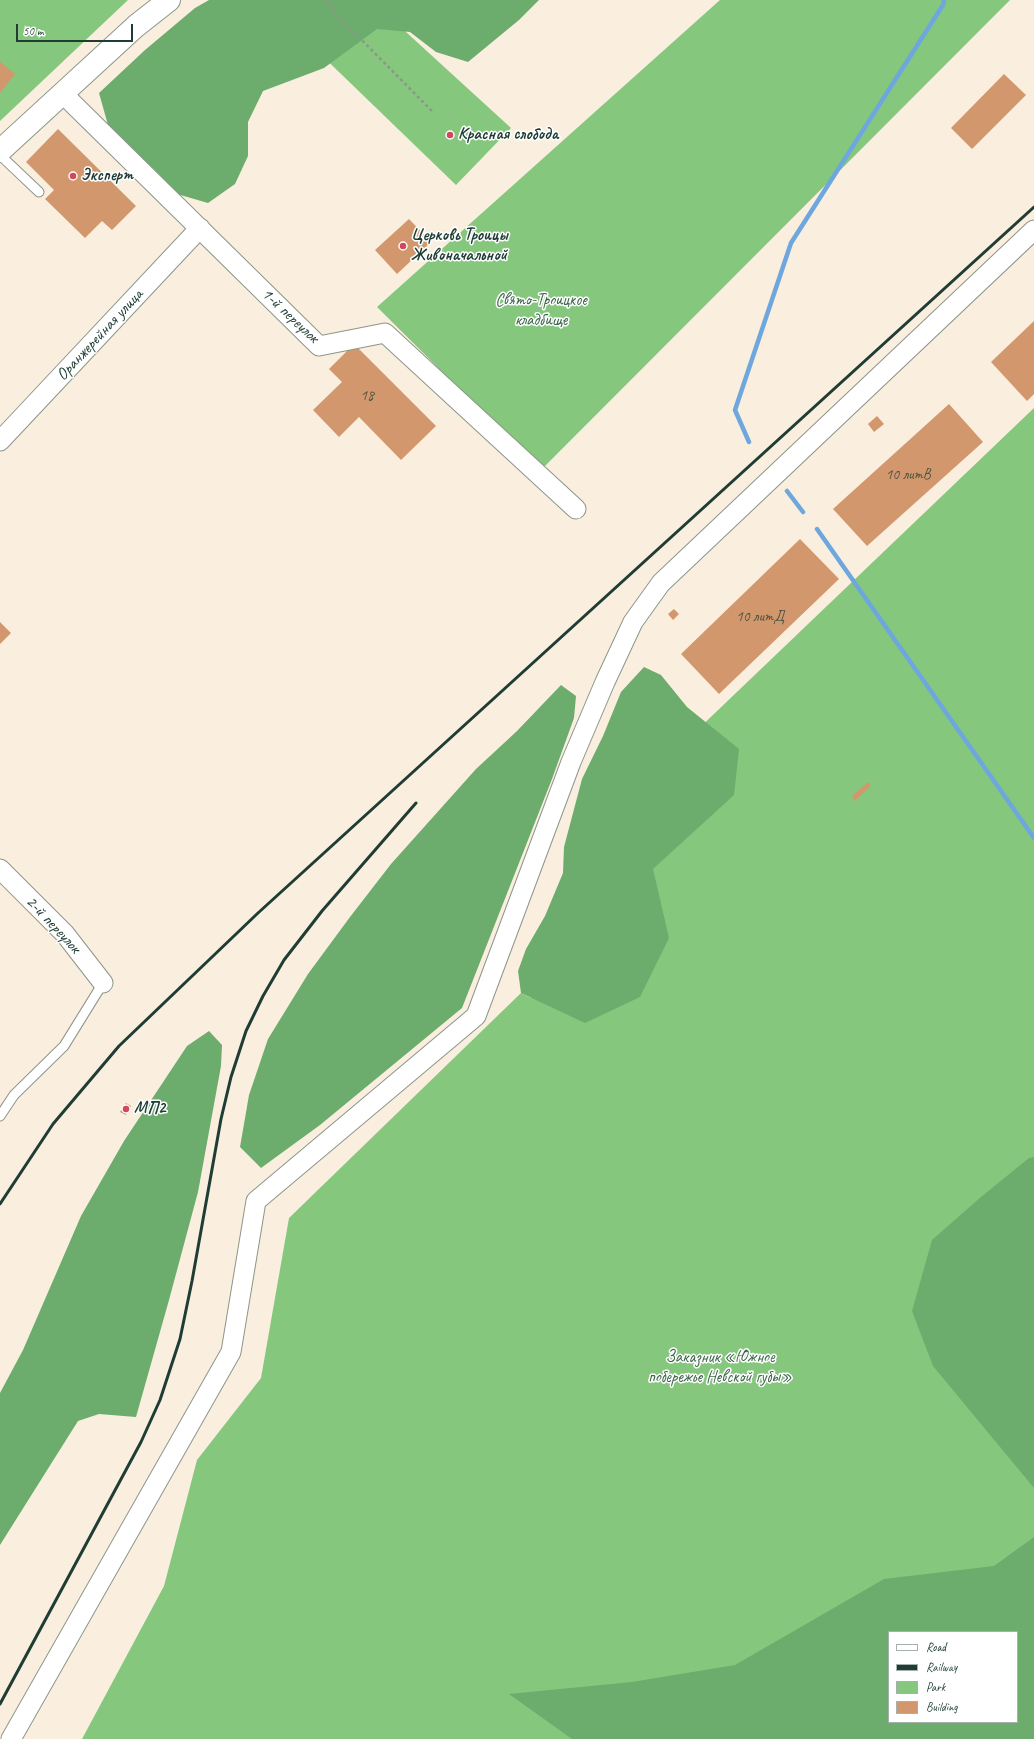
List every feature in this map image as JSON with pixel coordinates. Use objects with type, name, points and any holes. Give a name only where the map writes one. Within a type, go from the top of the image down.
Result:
[{"type":"main road","points":[[0,151],[136,26],[169,0]]},
{"type":"street","name":"1-й переулок","points":[[62,93],[319,346],[385,333],[576,509]]},
{"type":"street","name":"Оранжерейная улица","points":[[0,441],[200,228]]},
{"type":"street","points":[[11,1739],[231,1352],[256,1201],[476,1016],[571,762],[605,682],[634,622],[661,584],[1034,230]]},
{"type":"street","name":"2-й переулок","points":[[0,869],[65,934],[103,983]]},
{"type":"lane","points":[[0,155],[38,192]]},
{"type":"lane","points":[[0,1116],[14,1095],[64,1046],[103,983]]},
{"type":"path","points":[[327,0],[338,16],[432,111]]},
{"type":"green space","points":[[0,0],[128,0],[0,121]]},
{"type":"green space","points":[[209,0],[539,0],[519,20],[468,62],[436,52],[410,32],[377,29],[324,68],[263,91],[248,122],[248,156],[235,184],[208,203],[177,194],[154,169],[130,149],[108,125],[99,93],[145,50],[195,8]]},
{"type":"green space","points":[[371,0],[511,128],[456,185],[311,45]]},
{"type":"green space","name":"Свято-Троицкое кладбище","points":[[720,0],[1010,0],[541,470],[377,307]]},
{"type":"green space","name":"Заказник «Южное побережье Невской губы»","points":[[1034,408],[1034,1739],[82,1739],[164,1586],[197,1460],[261,1378],[289,1218],[521,993],[531,998],[602,821]]},
{"type":"green space","points":[[644,667],[661,675],[687,707],[739,749],[734,795],[653,869],[669,938],[640,997],[585,1023],[521,993],[518,971],[526,949],[545,916],[563,873],[564,847],[582,779],[603,736],[621,692]]},
{"type":"green space","points":[[561,685],[576,696],[574,718],[552,779],[462,1008],[320,1125],[261,1168],[240,1147],[249,1095],[268,1039],[308,974],[391,864],[476,769],[517,731]]},
{"type":"green space","points":[[209,1031],[222,1045],[221,1066],[198,1192],[136,1417],[99,1414],[78,1421],[0,1545],[0,1393],[23,1350],[81,1216],[124,1141],[187,1046]]},
{"type":"green space","points":[[1034,1157],[1034,1488],[933,1366],[912,1311],[932,1240],[981,1197],[1029,1158]]},
{"type":"green space","points":[[1034,1537],[1034,1739],[572,1739],[509,1694],[632,1682],[735,1665],[884,1579],[994,1566]]},
{"type":"building","points":[[0,62],[15,74],[0,93]]},
{"type":"building","points":[[1004,74],[1026,95],[972,149],[951,128]]},
{"type":"building","name":"Эксперт","points":[[58,129],[136,206],[112,230],[102,221],[85,238],[45,199],[54,190],[26,162]]},
{"type":"building","name":"Церковь Троицы Живоначальной","points":[[409,219],[431,242],[397,274],[375,250]]},
{"type":"building","points":[[1034,321],[1034,394],[1027,401],[991,362]]},
{"type":"building","points":[[354,344],[436,426],[401,460],[359,417],[339,437],[313,410],[342,382],[329,369]]},
{"type":"building","points":[[949,404],[983,442],[867,546],[833,509]]},
{"type":"building","points":[[877,416],[884,424],[874,432],[868,424]]},
{"type":"building","points":[[800,539],[839,579],[719,694],[681,654]]},
{"type":"building","points":[[674,609],[679,614],[673,620],[668,614]]},
{"type":"building","points":[[0,622],[11,633],[0,644]]},
{"type":"building","points":[[868,782],[871,786],[854,801],[852,796]]},
{"type":"building","name":"МП2","points":[[126,1103],[131,1106],[126,1115],[120,1112]]},
{"type":"waterway","points":[[749,442],[735,410],[791,243],[943,5],[944,0]]},
{"type":"waterway","points":[[787,491],[803,512]]},
{"type":"waterway","points":[[817,529],[1034,838]]},
{"type":"railway","points":[[0,1204],[53,1124],[119,1046],[258,913],[1034,207]]},
{"type":"railway","points":[[0,1704],[141,1442],[160,1400],[180,1339],[221,1119],[231,1077],[246,1031],[263,996],[284,960],[322,911],[416,803]]},
{"type":"place","name":"Красная слобода","points":[[450,135]]},
{"type":"place","name":"Эксперт","points":[[73,176]]},
{"type":"place","name":"Церковь Троицы Живоначальной","points":[[403,246]]},
{"type":"place","name":"МП2","points":[[126,1109]]}]
